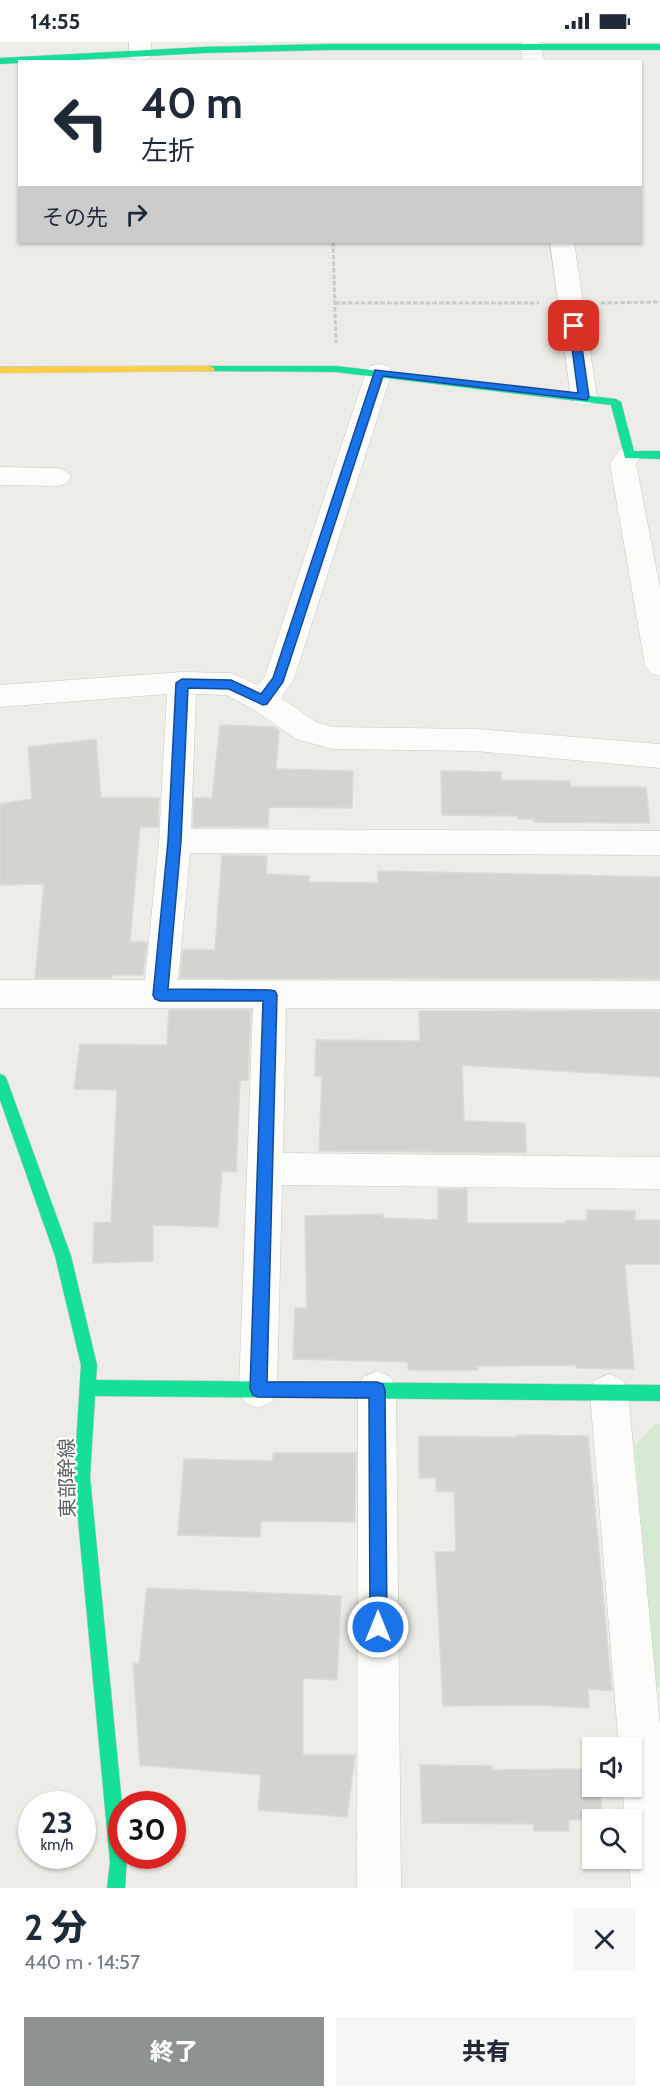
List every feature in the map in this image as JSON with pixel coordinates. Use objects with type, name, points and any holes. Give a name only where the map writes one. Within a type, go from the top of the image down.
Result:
[{"type":"street","points":[[0,61],[140,48],[317,47],[533,54],[660,47]]},
{"type":"street","points":[[562,243],[584,397]]},
{"type":"street","points":[[0,370],[336,369],[379,372],[584,397],[616,402],[629,455]]},
{"type":"street","points":[[263,701],[279,679],[379,372]]},
{"type":"street","points":[[629,455],[660,455]]},
{"type":"street","points":[[629,455],[623,463],[660,665]]},
{"type":"street","points":[[0,476],[58,477]]},
{"type":"street","points":[[0,696],[157,682],[231,684],[263,701],[307,731],[333,738],[476,740],[660,756]]},
{"type":"street","points":[[160,995],[175,841],[182,683]]},
{"type":"street","points":[[175,841],[660,843]]},
{"type":"street","points":[[0,994],[660,995]]},
{"type":"street","points":[[258,1389],[270,995]]},
{"type":"street","name":"東部幹線","points":[[0,1080],[63,1256],[89,1365],[82,1477],[119,1862],[116,1888]]},
{"type":"street","points":[[266,1169],[660,1173]]},
{"type":"street","points":[[89,1388],[660,1393]]},
{"type":"street","points":[[377,1390],[379,1888]]},
{"type":"street","points":[[609,1393],[653,1888]]},
{"type":"path","points":[[333,243],[336,369]]},
{"type":"path","points":[[335,303],[660,302]]},
{"type":"green space","points":[[655,1424],[660,1424],[660,1688],[654,1688],[635,1445]]},
{"type":"building","points":[[220,725],[274,727],[279,730],[276,769],[353,771],[352,808],[269,807],[268,827],[193,827],[194,798],[212,798]]},
{"type":"building","points":[[96,739],[101,798],[159,798],[158,827],[140,827],[130,942],[147,942],[143,975],[112,975],[111,978],[35,978],[44,884],[0,885],[0,804],[32,799],[28,747]]},
{"type":"building","points":[[441,771],[501,772],[501,780],[570,781],[571,787],[646,787],[650,823],[534,822],[534,819],[518,819],[518,816],[442,815]]},
{"type":"building","points":[[222,855],[267,856],[266,874],[309,876],[309,882],[378,883],[378,871],[660,877],[660,979],[180,978],[183,950],[215,950]]},
{"type":"building","points":[[169,1010],[251,1010],[248,1080],[240,1080],[236,1172],[222,1171],[218,1227],[153,1225],[153,1261],[93,1263],[94,1223],[111,1222],[117,1090],[74,1089],[80,1044],[167,1045]]},
{"type":"building","points":[[419,1011],[660,1011],[660,1077],[462,1065],[464,1121],[525,1123],[526,1153],[319,1151],[322,1076],[315,1076],[316,1040],[420,1041]]},
{"type":"building","points":[[438,1189],[467,1189],[467,1223],[587,1221],[587,1210],[635,1211],[635,1220],[660,1220],[660,1264],[625,1264],[634,1369],[576,1368],[576,1365],[477,1366],[478,1370],[408,1370],[408,1362],[293,1359],[295,1308],[307,1308],[305,1216],[383,1214],[383,1218],[438,1220]]},
{"type":"building","points":[[517,1435],[588,1436],[612,1691],[588,1689],[589,1708],[535,1705],[443,1706],[435,1552],[456,1552],[454,1492],[436,1491],[436,1478],[419,1478],[419,1436],[517,1437]]},
{"type":"building","points":[[273,1453],[356,1453],[355,1522],[261,1521],[260,1537],[178,1535],[184,1459],[273,1461]]},
{"type":"building","points":[[147,1588],[341,1596],[337,1680],[303,1678],[303,1755],[355,1755],[347,1817],[258,1810],[261,1775],[140,1765],[133,1663],[139,1664]]},
{"type":"building","points":[[420,1765],[492,1766],[492,1770],[582,1769],[582,1797],[601,1797],[601,1809],[582,1809],[582,1820],[568,1820],[569,1831],[534,1831],[534,1824],[422,1823]]},
{"type":"traffic: fast","points":[[19,60],[204,50],[328,47],[660,47]]},
{"type":"traffic: fast","points":[[0,61],[18,60]]},
{"type":"traffic: fast","points":[[210,369],[336,369],[616,402],[629,455],[660,455]]},
{"type":"traffic: fast","points":[[0,1080],[63,1256],[89,1365],[82,1477],[119,1862],[116,1888]]},
{"type":"traffic: fast","points":[[89,1388],[660,1393]]},
{"type":"traffic: slow","points":[[0,370],[210,369]]},
{"type":"route","points":[[378,1627],[377,1390],[258,1389],[270,995],[160,995],[175,841],[182,683],[231,684],[263,701],[279,679],[379,372],[584,397],[574,326]]}]
